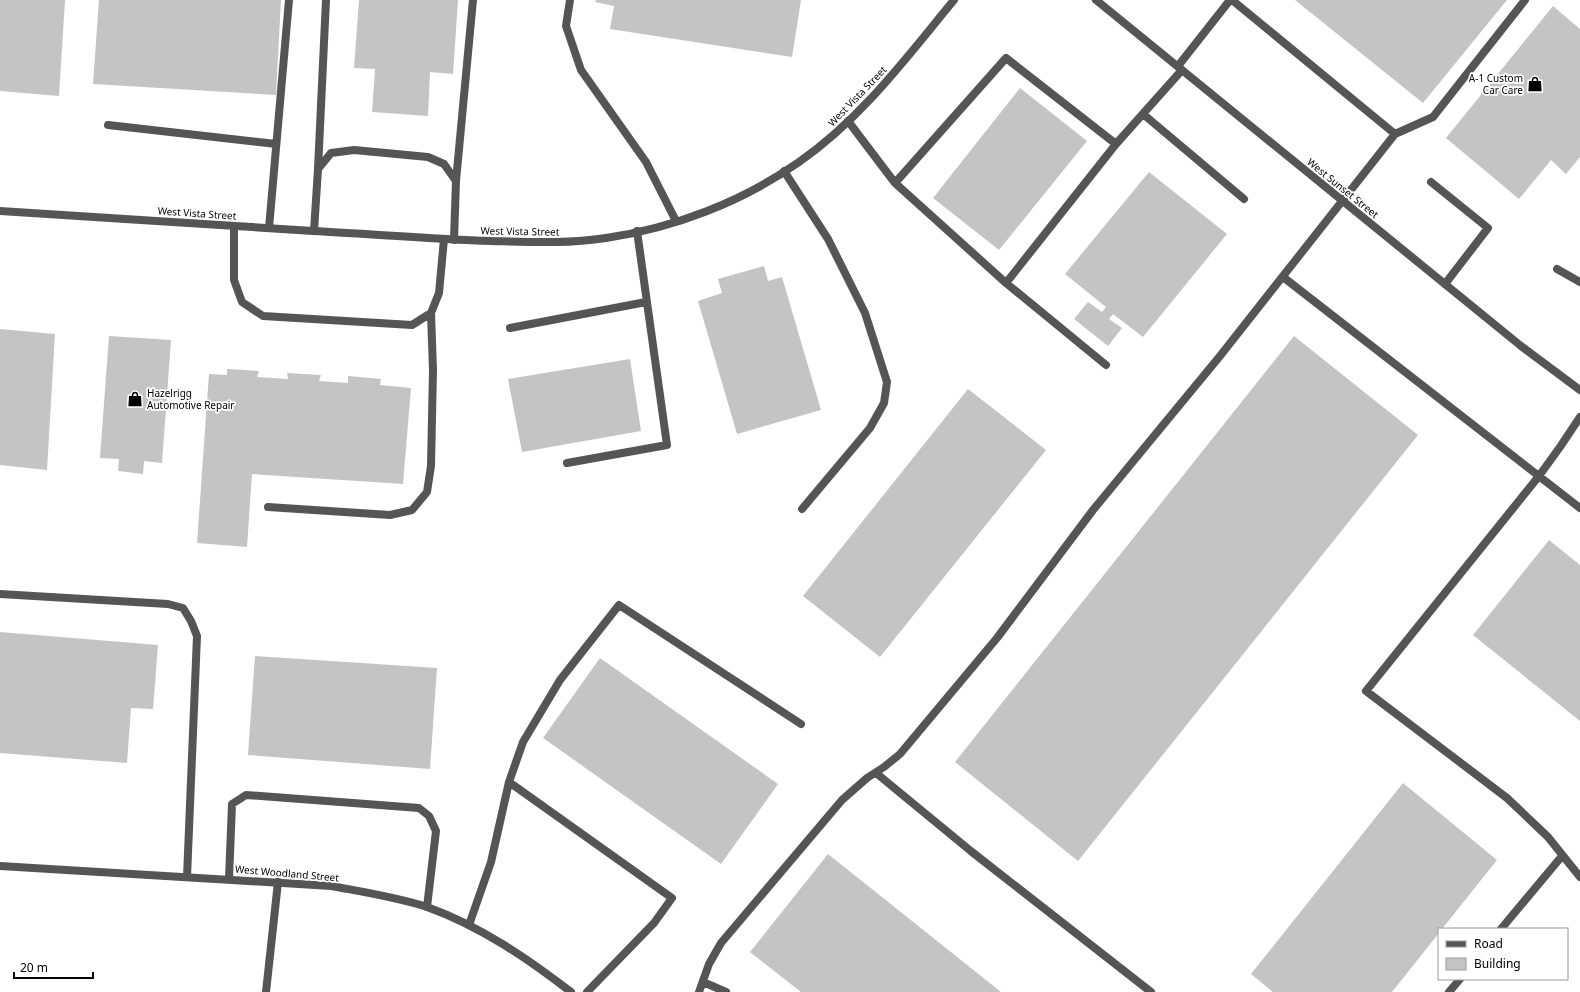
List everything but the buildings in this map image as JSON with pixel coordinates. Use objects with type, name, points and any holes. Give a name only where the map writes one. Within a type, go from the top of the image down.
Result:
[{"type":"street","points":[[269,228],[289,0]]},
{"type":"street","points":[[314,231],[326,0]]},
{"type":"street","points":[[454,240],[456,181],[473,0]]},
{"type":"street","points":[[570,0],[566,26],[581,70],[646,162],[676,222]]},
{"type":"street","name":"West Vista Street","points":[[0,211],[454,240],[565,242],[606,238],[637,232],[676,222],[724,204],[799,162],[832,136],[885,84],[954,0]]},
{"type":"street","name":"West Sunset Street","points":[[1096,0],[1521,346],[1580,390]]},
{"type":"street","points":[[1006,283],[1116,144],[1143,114],[1180,68],[1231,0],[1395,134]]},
{"type":"street","points":[[699,992],[709,964],[721,943],[842,800],[867,778],[876,773],[900,754],[997,638],[1093,510],[1283,277],[1395,134],[1433,117],[1525,0]]},
{"type":"street","points":[[895,183],[1006,58],[1116,144]]},
{"type":"street","points":[[1143,114],[1244,199]]},
{"type":"street","points":[[848,121],[895,183],[1006,283],[1106,365]]},
{"type":"street","points":[[108,126],[276,144]]},
{"type":"street","points":[[318,169],[331,153],[354,150],[428,157],[444,164],[456,181]]},
{"type":"street","points":[[784,171],[828,239],[865,313],[887,382],[884,403],[870,428],[802,508]]},
{"type":"street","points":[[1432,182],[1488,228],[1445,284]]},
{"type":"street","points":[[234,226],[234,280],[242,302],[263,316],[412,325],[430,313]]},
{"type":"street","points":[[568,463],[666,445],[637,232]]},
{"type":"street","points":[[268,508],[390,515],[412,510],[427,492],[431,466],[433,370],[430,313],[439,292],[444,239]]},
{"type":"street","points":[[1557,269],[1580,282]]},
{"type":"street","points":[[1283,277],[1580,508]]},
{"type":"street","points":[[510,328],[646,302]]},
{"type":"street","points":[[1580,417],[1539,476],[1366,691],[1507,798],[1548,837],[1580,877]]},
{"type":"street","points":[[0,594],[168,604],[183,608],[192,620],[197,636],[187,877]]},
{"type":"street","points":[[469,925],[491,862],[509,782],[523,742],[560,680],[619,605],[801,724]]},
{"type":"street","points":[[876,773],[972,852],[1151,992]]},
{"type":"street","points":[[509,782],[672,898],[654,923],[587,992]]},
{"type":"street","points":[[229,879],[232,804],[246,795],[419,808],[429,816],[436,831],[426,907]]},
{"type":"street","points":[[1502,928],[1562,856]]},
{"type":"street","name":"West Woodland Street","points":[[0,866],[331,886],[380,895],[426,907],[469,925],[514,950],[571,992]]},
{"type":"street","points":[[266,992],[278,882]]},
{"type":"street","points":[[1449,992],[1459,980]]},
{"type":"street","points":[[703,982],[726,992]]},
{"type":"place","name":"A-1 Custom Car Care","points":[[1535,84]]},
{"type":"place","name":"Hazelrigg Automotive Repair","points":[[135,399]]}]
